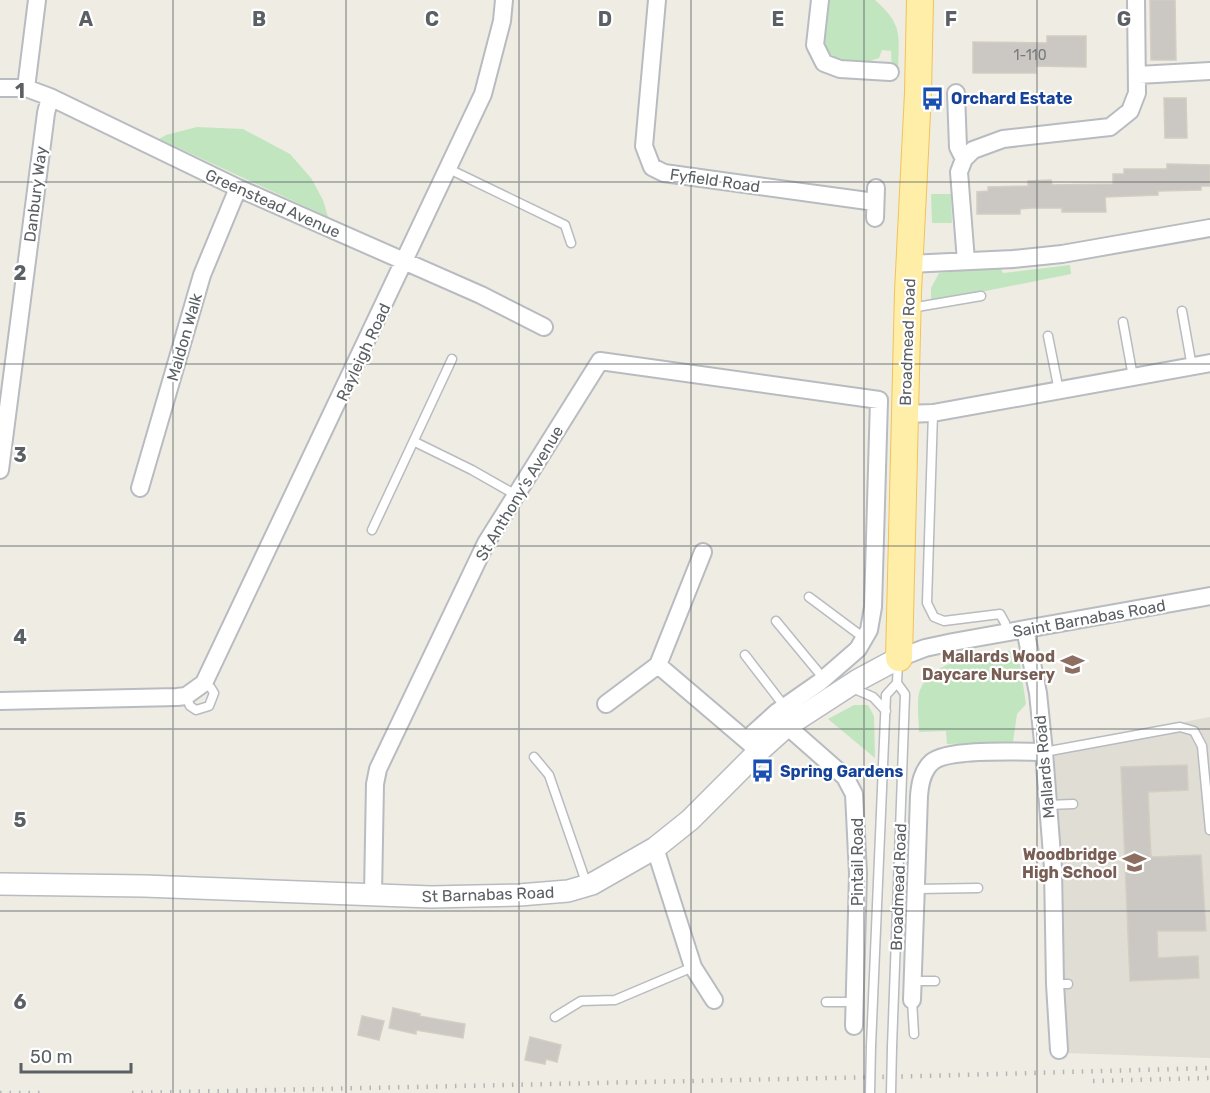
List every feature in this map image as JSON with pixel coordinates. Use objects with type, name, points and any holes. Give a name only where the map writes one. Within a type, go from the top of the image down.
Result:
[{"type":"main road","name":"Broadmead Road","points":[[898,671],[909,264],[920,0]]},
{"type":"street","points":[[27,88],[37,0]]},
{"type":"street","name":"Rayleigh Road","points":[[0,701],[195,690],[449,170],[483,94],[502,21],[504,0]]},
{"type":"street","name":"Fyfield Road","points":[[657,0],[644,146],[652,167],[664,173],[876,203]]},
{"type":"street","points":[[820,0],[815,45],[824,63],[840,69],[890,72]]},
{"type":"street","points":[[966,261],[959,180],[959,172],[964,159],[973,150],[1003,139],[1110,127],[1130,111],[1137,93],[1138,75],[1136,0]]},
{"type":"street","points":[[1138,75],[1210,71]]},
{"type":"street","name":"Greenstead Avenue","points":[[0,88],[27,88],[50,97],[238,188],[481,295],[544,327]]},
{"type":"street","points":[[956,93],[958,147],[964,159]]},
{"type":"street","name":"Danbury Way","points":[[0,470],[46,113],[50,97]]},
{"type":"street","name":"Maldon Walk","points":[[140,488],[202,275],[238,188]]},
{"type":"street","points":[[909,264],[1062,254],[1210,228]]},
{"type":"street","name":"St Anthony's Avenue","points":[[372,894],[375,784],[378,769],[486,543],[600,361],[879,400],[933,413],[1210,363]]},
{"type":"street","points":[[786,716],[858,649],[869,630],[873,607],[879,400]]},
{"type":"street","points":[[606,704],[658,665],[703,552]]},
{"type":"street","name":"Saint Barnabas Road","points":[[898,671],[925,648],[1210,596]]},
{"type":"street","name":"Mallards Road","points":[[1025,629],[1038,693],[1053,868],[1060,921],[1059,1050]]},
{"type":"street","points":[[658,665],[752,746]]},
{"type":"street","name":"St Barnabas Road","points":[[0,884],[144,886],[431,897],[519,895],[568,891],[587,885],[624,867],[655,848],[690,820],[752,746],[786,716],[848,686],[898,671]]},
{"type":"street","name":"Pintail Road","points":[[786,716],[845,777],[854,794],[858,874],[854,1026]]},
{"type":"street","points":[[912,1000],[920,783],[924,772],[937,758],[956,753],[1044,752]]},
{"type":"street","points":[[655,848],[693,968],[714,1000]]},
{"type":"lane","points":[[449,170],[565,225],[571,243]]},
{"type":"lane","points":[[908,309],[981,296]]},
{"type":"lane","points":[[1182,311],[1192,367]]},
{"type":"lane","points":[[1123,322],[1133,377]]},
{"type":"lane","points":[[1048,336],[1059,391]]},
{"type":"lane","points":[[372,530],[452,359]]},
{"type":"lane","name":"Broadmead Road","points":[[933,413],[927,603],[934,617],[944,621],[1000,614],[1007,633]]},
{"type":"lane","points":[[415,442],[516,495]]},
{"type":"lane","points":[[808,597],[864,638]]},
{"type":"lane","points":[[776,621],[824,679]]},
{"type":"lane","points":[[745,655],[786,716]]},
{"type":"lane","name":"Broadmead Road","points":[[870,1093],[886,695],[898,671]]},
{"type":"lane","name":"Broadmead Road","points":[[891,1093],[905,694],[898,671]]},
{"type":"lane","points":[[848,686],[877,700],[886,711]]},
{"type":"lane","points":[[1044,752],[1180,727],[1194,731],[1202,746],[1210,830]]},
{"type":"lane","points":[[534,758],[549,775],[587,885]]},
{"type":"lane","points":[[1048,805],[1073,804]]},
{"type":"lane","points":[[916,889],[978,888]]},
{"type":"lane","points":[[555,1017],[581,1001],[615,999],[693,968]]},
{"type":"lane","points":[[913,981],[935,981]]},
{"type":"lane","points":[[912,1000],[914,1034]]},
{"type":"lane","points":[[826,1002],[854,1002]]},
{"type":"shaded area","name":"Woodbridge High School","points":[[1210,717],[1210,1058],[1066,1053],[1054,747]]},
{"type":"green space","points":[[828,0],[875,0],[891,16],[899,39],[898,70],[892,69],[891,51],[882,50],[879,58],[870,61],[831,59],[821,41]]},
{"type":"green space","points":[[197,127],[243,129],[290,154],[311,178],[323,200],[328,217],[159,139]]},
{"type":"green space","points":[[931,194],[951,194],[952,223],[932,223]]},
{"type":"green space","points":[[1070,265],[1071,274],[931,302],[931,288],[939,273],[1000,267],[1003,273]]},
{"type":"green space","points":[[1009,651],[1019,658],[1026,704],[1017,714],[1013,742],[947,744],[946,731],[919,732],[919,694],[926,679],[946,665]]},
{"type":"green space","points":[[854,705],[868,705],[874,716],[875,758],[828,719]]},
{"type":"building","points":[[1150,0],[1175,0],[1176,60],[1151,60]]},
{"type":"building","points":[[1047,36],[1086,36],[1086,67],[1036,66],[1036,73],[973,73],[973,42],[1047,43]]},
{"type":"building","points":[[1164,98],[1186,98],[1187,138],[1165,138]]},
{"type":"building","points":[[1167,164],[1210,165],[1210,186],[1201,186],[1201,190],[1158,191],[1158,195],[1105,197],[1106,212],[1062,212],[1062,208],[1031,208],[1020,209],[1020,214],[977,214],[977,192],[988,191],[988,187],[1028,186],[1028,181],[1051,180],[1052,185],[1113,184],[1113,174],[1124,174],[1124,169],[1167,169]]},
{"type":"building","points":[[1187,765],[1188,790],[1148,792],[1151,857],[1201,855],[1206,931],[1157,931],[1158,958],[1198,956],[1199,978],[1130,981],[1121,767]]},
{"type":"building","points":[[393,1008],[420,1014],[419,1016],[465,1024],[463,1038],[416,1030],[416,1034],[389,1028]]},
{"type":"building","points":[[362,1016],[384,1021],[379,1040],[358,1035]]},
{"type":"building","points":[[530,1037],[561,1045],[557,1062],[546,1059],[545,1064],[525,1060]]},
{"type":"railway","points":[[132,1093],[1210,1068]]},
{"type":"railway","points":[[1093,1081],[1210,1078]]},
{"type":"railway","points":[[0,1093],[43,1093]]},
{"type":"place","name":"Orchard Estate","points":[[933,98]]},
{"type":"place","name":"Mallards Wood Daycare Nursery","points":[[1073,665]]},
{"type":"place","name":"Spring Gardens","points":[[762,771]]},
{"type":"place","name":"Woodbridge High School","points":[[1135,863]]}]
